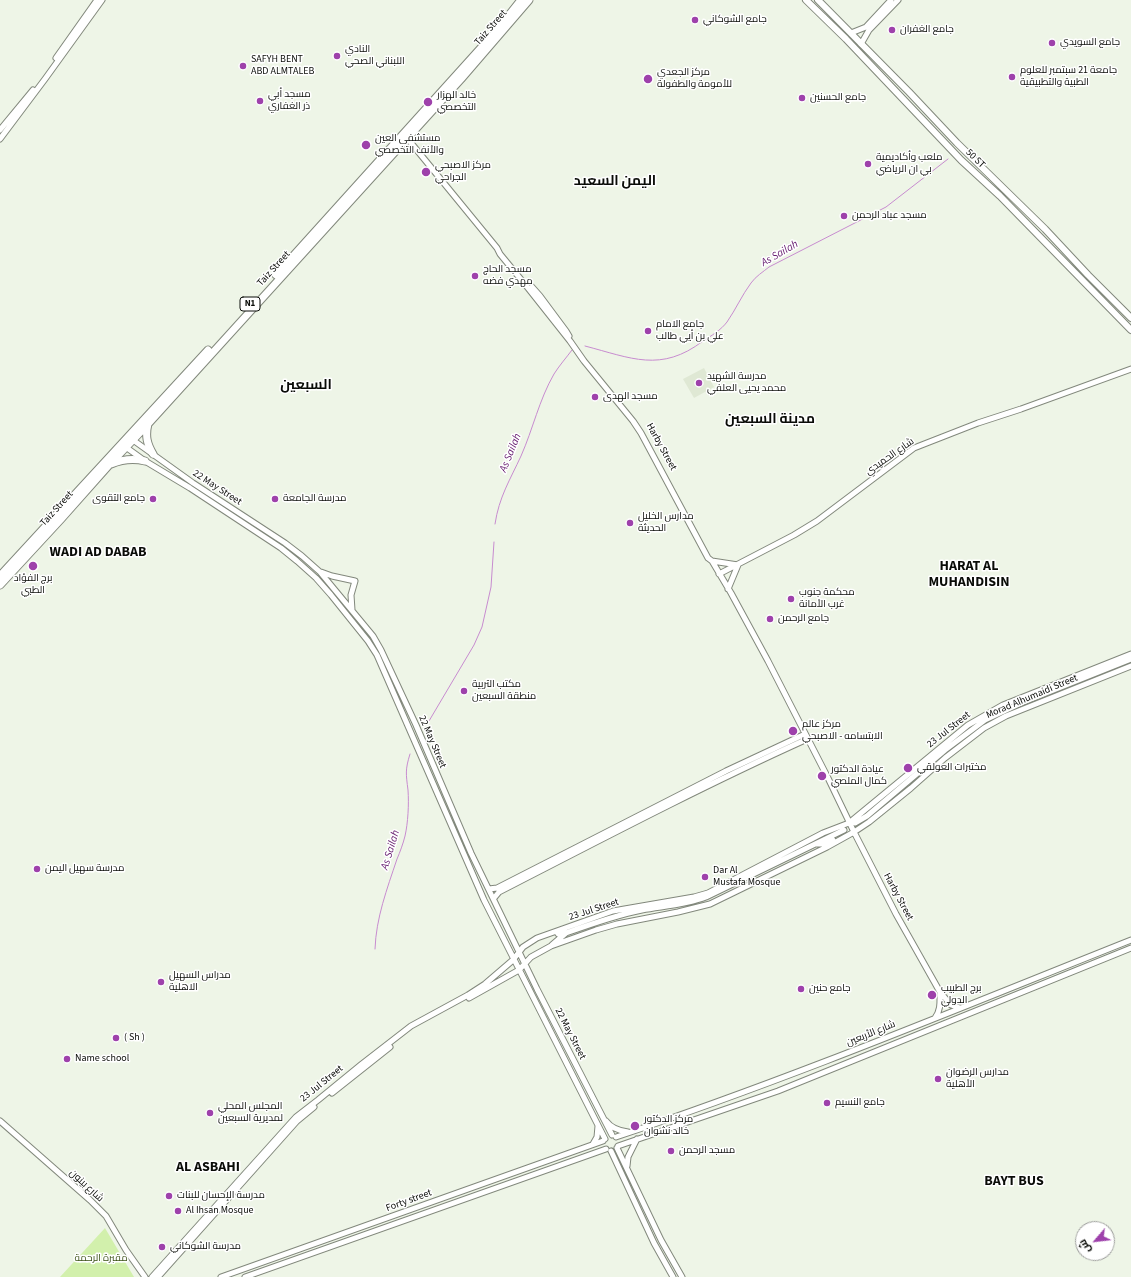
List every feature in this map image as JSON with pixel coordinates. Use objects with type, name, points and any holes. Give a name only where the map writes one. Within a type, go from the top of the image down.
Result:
[{"type":"highway","name":"Taiz Street","points":[[0,576],[126,448],[461,79],[521,0]]},
{"type":"highway","name":"Taiz Street","points":[[0,585],[320,224],[355,188],[499,30],[529,0]]},
{"type":"highway","points":[[148,424],[146,437],[153,454]]},
{"type":"highway","points":[[109,465],[126,459],[145,461]]},
{"type":"main road","name":"50 ST","points":[[806,0],[846,39],[961,160],[1000,196],[1131,330]]},
{"type":"main road","name":"50 ST","points":[[818,0],[1131,318]]},
{"type":"main road","points":[[846,39],[851,33]]},
{"type":"main road","points":[[1000,196],[1005,190]]},
{"type":"main road","points":[[1082,281],[1088,275]]},
{"type":"street","points":[[0,130],[40,80],[97,0]]},
{"type":"street","points":[[0,138],[102,0]]},
{"type":"street","points":[[851,33],[866,27],[892,0]]},
{"type":"street","points":[[862,44],[870,30],[898,0]]},
{"type":"street","name":"Harby Street","points":[[408,137],[632,420],[708,558],[712,561],[731,593],[772,668],[896,914],[940,992],[951,1005],[960,1008]]},
{"type":"street","name":"شارع الحميدي","points":[[719,574],[794,535],[817,520],[914,448],[978,423],[1131,370]]},
{"type":"street","name":"22 May Street","points":[[133,440],[236,519],[281,548],[298,561],[331,595],[368,641],[377,655],[484,900],[598,1123],[604,1140]]},
{"type":"street","name":"22 May Street","points":[[126,448],[145,461],[240,513],[285,543],[320,572],[373,636],[416,725],[471,853],[519,952],[602,1116],[614,1136]]},
{"type":"street","points":[[236,519],[240,513]]},
{"type":"street","points":[[712,561],[738,565],[728,589]]},
{"type":"street","points":[[320,572],[355,581],[351,595],[352,610]]},
{"type":"street","name":"Harby Street","points":[[728,589],[729,594],[838,806],[842,809]]},
{"type":"street","points":[[331,595],[336,591]]},
{"type":"street","name":"23 Jul Street","points":[[152,1277],[212,1214],[297,1120],[412,1027],[481,987],[514,960],[523,947],[536,938],[546,936],[613,911],[694,897],[708,893],[823,833],[842,828],[968,725],[1003,705],[1131,654]]},
{"type":"street","points":[[855,823],[867,816],[945,750],[985,720],[1021,703],[1131,659]]},
{"type":"street","name":"Morad Alhumaidi Street","points":[[854,832],[869,822],[967,740],[984,728],[1004,718],[1131,666]]},
{"type":"street","points":[[985,720],[1000,717],[1004,718]]},
{"type":"street","points":[[414,738],[416,725]]},
{"type":"street","points":[[943,745],[961,734],[968,732]]},
{"type":"street","points":[[489,889],[498,890],[755,760],[804,738]]},
{"type":"street","points":[[419,751],[423,742]]},
{"type":"street","points":[[869,822],[874,815],[887,805],[893,795]]},
{"type":"street","points":[[862,813],[866,812],[883,799],[893,795]]},
{"type":"street","points":[[546,936],[549,937],[562,932],[566,933],[614,917],[642,910],[694,902],[724,889],[814,844],[819,839],[842,828]]},
{"type":"street","name":"23 Jul Street","points":[[412,1027],[492,986],[519,970],[531,957],[551,946],[617,924],[684,911],[710,904],[854,832]]},
{"type":"street","points":[[814,844],[822,844],[837,838],[844,838]]},
{"type":"street","points":[[494,898],[498,890]]},
{"type":"street","points":[[551,946],[566,933]]},
{"type":"street","name":"شارع الأربعين","points":[[614,1136],[686,1113],[850,1052],[1131,940]]},
{"type":"street","name":"شارع الأربعين","points":[[618,1147],[688,1121],[778,1091],[1131,948]]},
{"type":"street","points":[[934,1018],[939,1012],[940,992]]},
{"type":"street","points":[[850,1052],[853,1060]]},
{"type":"street","points":[[686,1113],[688,1121]]},
{"type":"street","points":[[602,1116],[608,1124],[620,1131],[629,1132]]},
{"type":"street","name":"شارع بينون","points":[[0,1121],[90,1200],[106,1216],[126,1250],[145,1277]]},
{"type":"street","points":[[590,1146],[598,1137],[598,1123]]},
{"type":"street","points":[[674,1277],[654,1243],[608,1150],[604,1146],[604,1140],[608,1136],[614,1136],[619,1142],[618,1147],[627,1168],[661,1240],[682,1277]]},
{"type":"street","points":[[627,1168],[628,1157],[637,1139]]},
{"type":"street","name":"Forty street","points":[[221,1277],[604,1140]]},
{"type":"street","points":[[608,1150],[618,1147]]},
{"type":"street","name":"Forty street","points":[[245,1277],[608,1150]]},
{"type":"street","points":[[420,1206],[423,1214]]},
{"type":"street","name":"23 Jul Street","points":[[158,1277],[212,1214]]},
{"type":"street","points":[[654,1243],[661,1240]]},
{"type":"street","points":[[310,1245],[314,1252]]},
{"type":"shaded area","name":"مدرسة الشهيد محمد يحيى العلفي","points":[[704,368],[714,387],[694,398],[683,379]]},
{"type":"green space","name":"مقبرة الرحمة","points":[[105,1228],[134,1277],[60,1277]]},
{"type":"waterway","name":"As Sailah","points":[[585,346],[617,355],[646,360],[659,360],[673,357],[688,351],[713,335],[725,325],[751,283],[757,276],[769,267],[886,207],[948,159]]},
{"type":"waterway","name":"As Sailah","points":[[495,524],[502,497],[521,456],[544,394],[554,374],[572,350]]},
{"type":"waterway","name":"As Sailah","points":[[429,721],[474,645],[482,627],[491,587],[494,542]]},
{"type":"waterway","name":"As Sailah","points":[[375,949],[377,926],[406,831],[408,819],[408,790],[406,772],[410,754]]},
{"type":"place","name":"جامع الشوكاني","points":[[695,20]]},
{"type":"place","name":"جامع الغفران","points":[[892,30]]},
{"type":"place","name":"جامع السويدي","points":[[1052,43]]},
{"type":"place","name":"النادي اللبناني الصحي","points":[[337,56]]},
{"type":"place","name":"SAFYH BENT ABD ALMTALEB","points":[[243,66]]},
{"type":"place","name":"جامعة 21 سبتمبر للعلوم الطبية والتطبيقية","points":[[1012,77]]},
{"type":"place","name":"مركز الجعدي للأمومة والطفولة","points":[[648,79]]},
{"type":"place","name":"جامع الحسنين","points":[[802,98]]},
{"type":"place","name":"مسجد أبي ذر الغفاري","points":[[260,101]]},
{"type":"place","name":"خالد الهزار التخصصي","points":[[428,102]]},
{"type":"place","name":"مستشفى العين والأنف التخصصي","points":[[366,145]]},
{"type":"place","name":"ملعب وأكاديمية بي ان الرياضي","points":[[868,164]]},
{"type":"place","name":"مركز الاصبحي الجراحي","points":[[426,172]]},
{"type":"place","name":"مسجد عباد الرحمن","points":[[844,216]]},
{"type":"place","name":"مسجد الحاج مهدي فضه","points":[[475,276]]},
{"type":"place","name":"جامع الامام علي بن أيي طالب","points":[[648,331]]},
{"type":"place","name":"مدرسة الشهيد محمد يحيى العلفي","points":[[699,383]]},
{"type":"place","name":"مسجد الهدى","points":[[595,397]]},
{"type":"place","name":"جامع التقوى","points":[[153,499]]},
{"type":"place","name":"مدرسة الجامعة","points":[[275,499]]},
{"type":"place","name":"مدارس الخليل الحديثة","points":[[630,523]]},
{"type":"place","name":"برج الفؤاد الطبي","points":[[33,566]]},
{"type":"place","name":"محكمة جنوب غرب الأمانة","points":[[791,599]]},
{"type":"place","name":"جامع الرحمن","points":[[770,619]]},
{"type":"place","name":"مكتب التربية منطقة السبعين","points":[[464,691]]},
{"type":"place","name":"مركز عالم الابتسامه - الاصبحي","points":[[793,731]]},
{"type":"place","name":"مختبرات العولقي","points":[[908,768]]},
{"type":"place","name":"عيادة الدكتور كمال الملصي","points":[[822,776]]},
{"type":"place","name":"مدرسة سهيل اليمن","points":[[37,869]]},
{"type":"place","name":"Dar Al Mustafa Mosque","points":[[705,877]]},
{"type":"place","name":"مدراس السهيل الاهلية","points":[[161,982]]},
{"type":"place","name":"جامع حنين","points":[[801,989]]},
{"type":"place","name":"برج الطبيب الدولي","points":[[932,995]]},
{"type":"place","name":"( Sh )","points":[[116,1038]]},
{"type":"place","name":"Name school","points":[[67,1059]]},
{"type":"place","name":"مدارس الرضوان الأهلية","points":[[938,1079]]},
{"type":"place","name":"جامع النسيم","points":[[827,1103]]},
{"type":"place","name":"المجلس المحلي لمديرية السبعين","points":[[210,1113]]},
{"type":"place","name":"مركز الدكتور خالد نشوان","points":[[635,1126]]},
{"type":"place","name":"مسجد الرحمن","points":[[671,1151]]},
{"type":"place","name":"مدرسة الإحسان للبنات","points":[[169,1196]]},
{"type":"place","name":"Al Ihsan Mosque","points":[[178,1211]]},
{"type":"place","name":"مدرسة الشوكاني","points":[[162,1247]]},
{"type":"district","name":"اليمن السعيد","points":[[615,182]]},
{"type":"district","name":"السبعين","points":[[306,386]]},
{"type":"district","name":"مدينة السبعين","points":[[770,420]]},
{"type":"district","name":"WADI AD DABAB","points":[[98,553]]},
{"type":"district","name":"HARAT AL MUHANDISIN","points":[[969,576]]},
{"type":"district","name":"AL ASBAHI","points":[[208,1168]]},
{"type":"district","name":"BAYT BUS","points":[[1014,1182]]}]
